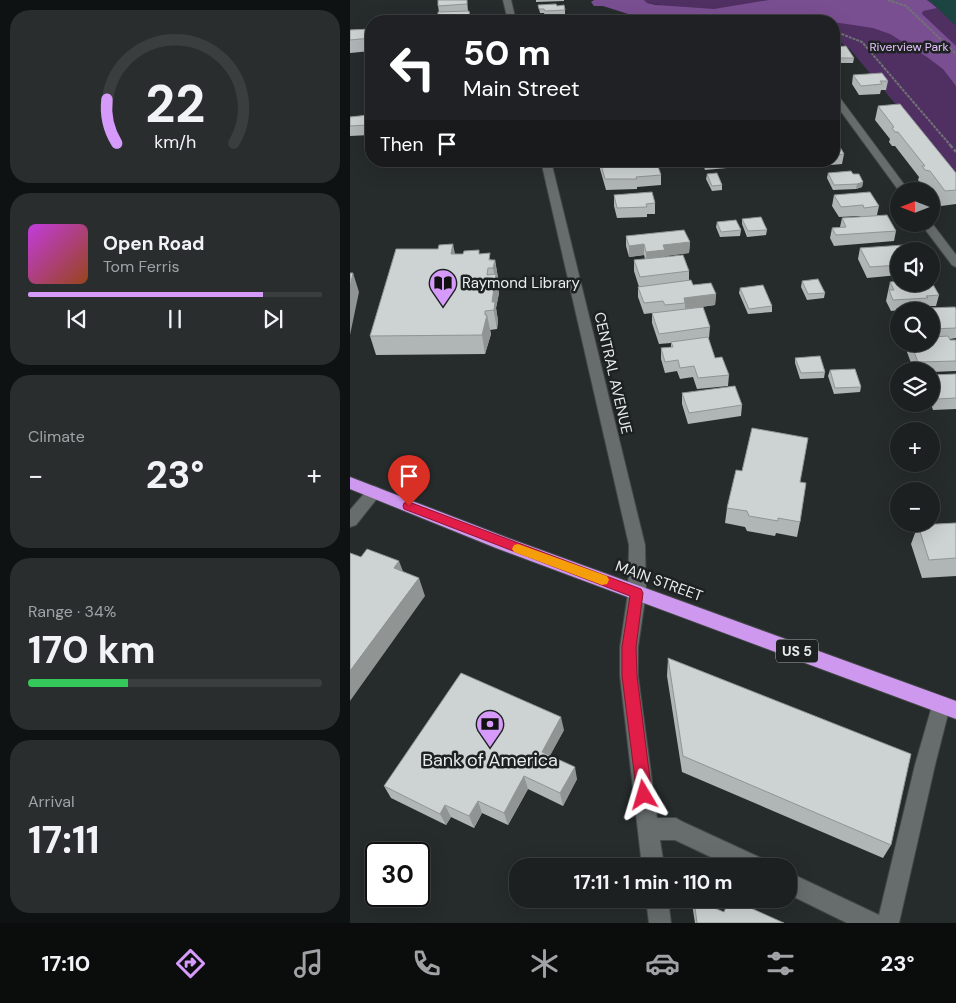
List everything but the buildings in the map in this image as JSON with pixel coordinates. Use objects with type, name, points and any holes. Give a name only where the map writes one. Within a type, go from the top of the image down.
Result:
[{"type":"highway","name":"MAIN STREET","points":[[350,483],[637,593],[949,708]]},
{"type":"street","points":[[507,0],[511,15]]},
{"type":"street","points":[[840,104],[897,182]]},
{"type":"street","name":"CENTRAL AVENUE","points":[[547,167],[636,545],[637,593],[629,647],[630,676],[652,858]]},
{"type":"street","points":[[933,232],[956,263]]},
{"type":"street","points":[[350,521],[374,492]]},
{"type":"street","points":[[888,923],[925,765],[949,708]]},
{"type":"street","points":[[648,829],[676,829],[736,858]]},
{"type":"street","points":[[797,887],[871,923]]},
{"type":"street","points":[[658,908],[660,923]]},
{"type":"path","points":[[888,0],[906,6],[956,54]]},
{"type":"path","points":[[840,33],[862,42],[956,152]]},
{"type":"green space","name":"Riverview Park","points":[[644,0],[956,0],[956,177],[849,48],[840,42],[840,15],[666,15],[660,5],[647,3]]},
{"type":"shaded area","points":[[594,0],[644,0],[647,3],[656,5],[714,9],[769,0],[927,0],[937,8],[923,11],[922,14],[956,46],[956,86],[943,69],[890,34],[873,28],[840,23],[840,15],[631,15],[603,6],[594,6],[591,2]]},
{"type":"water","points":[[927,0],[956,0],[956,26],[931,2]]},
{"type":"slow traffic","points":[[518,549],[602,580]]},
{"type":"place","name":"Raymond Library","points":[[443,307]]},
{"type":"place","name":"Bank of America","points":[[490,748]]},
{"type":"route","points":[[409,506],[637,593],[629,647],[630,676],[644,795]]}]
